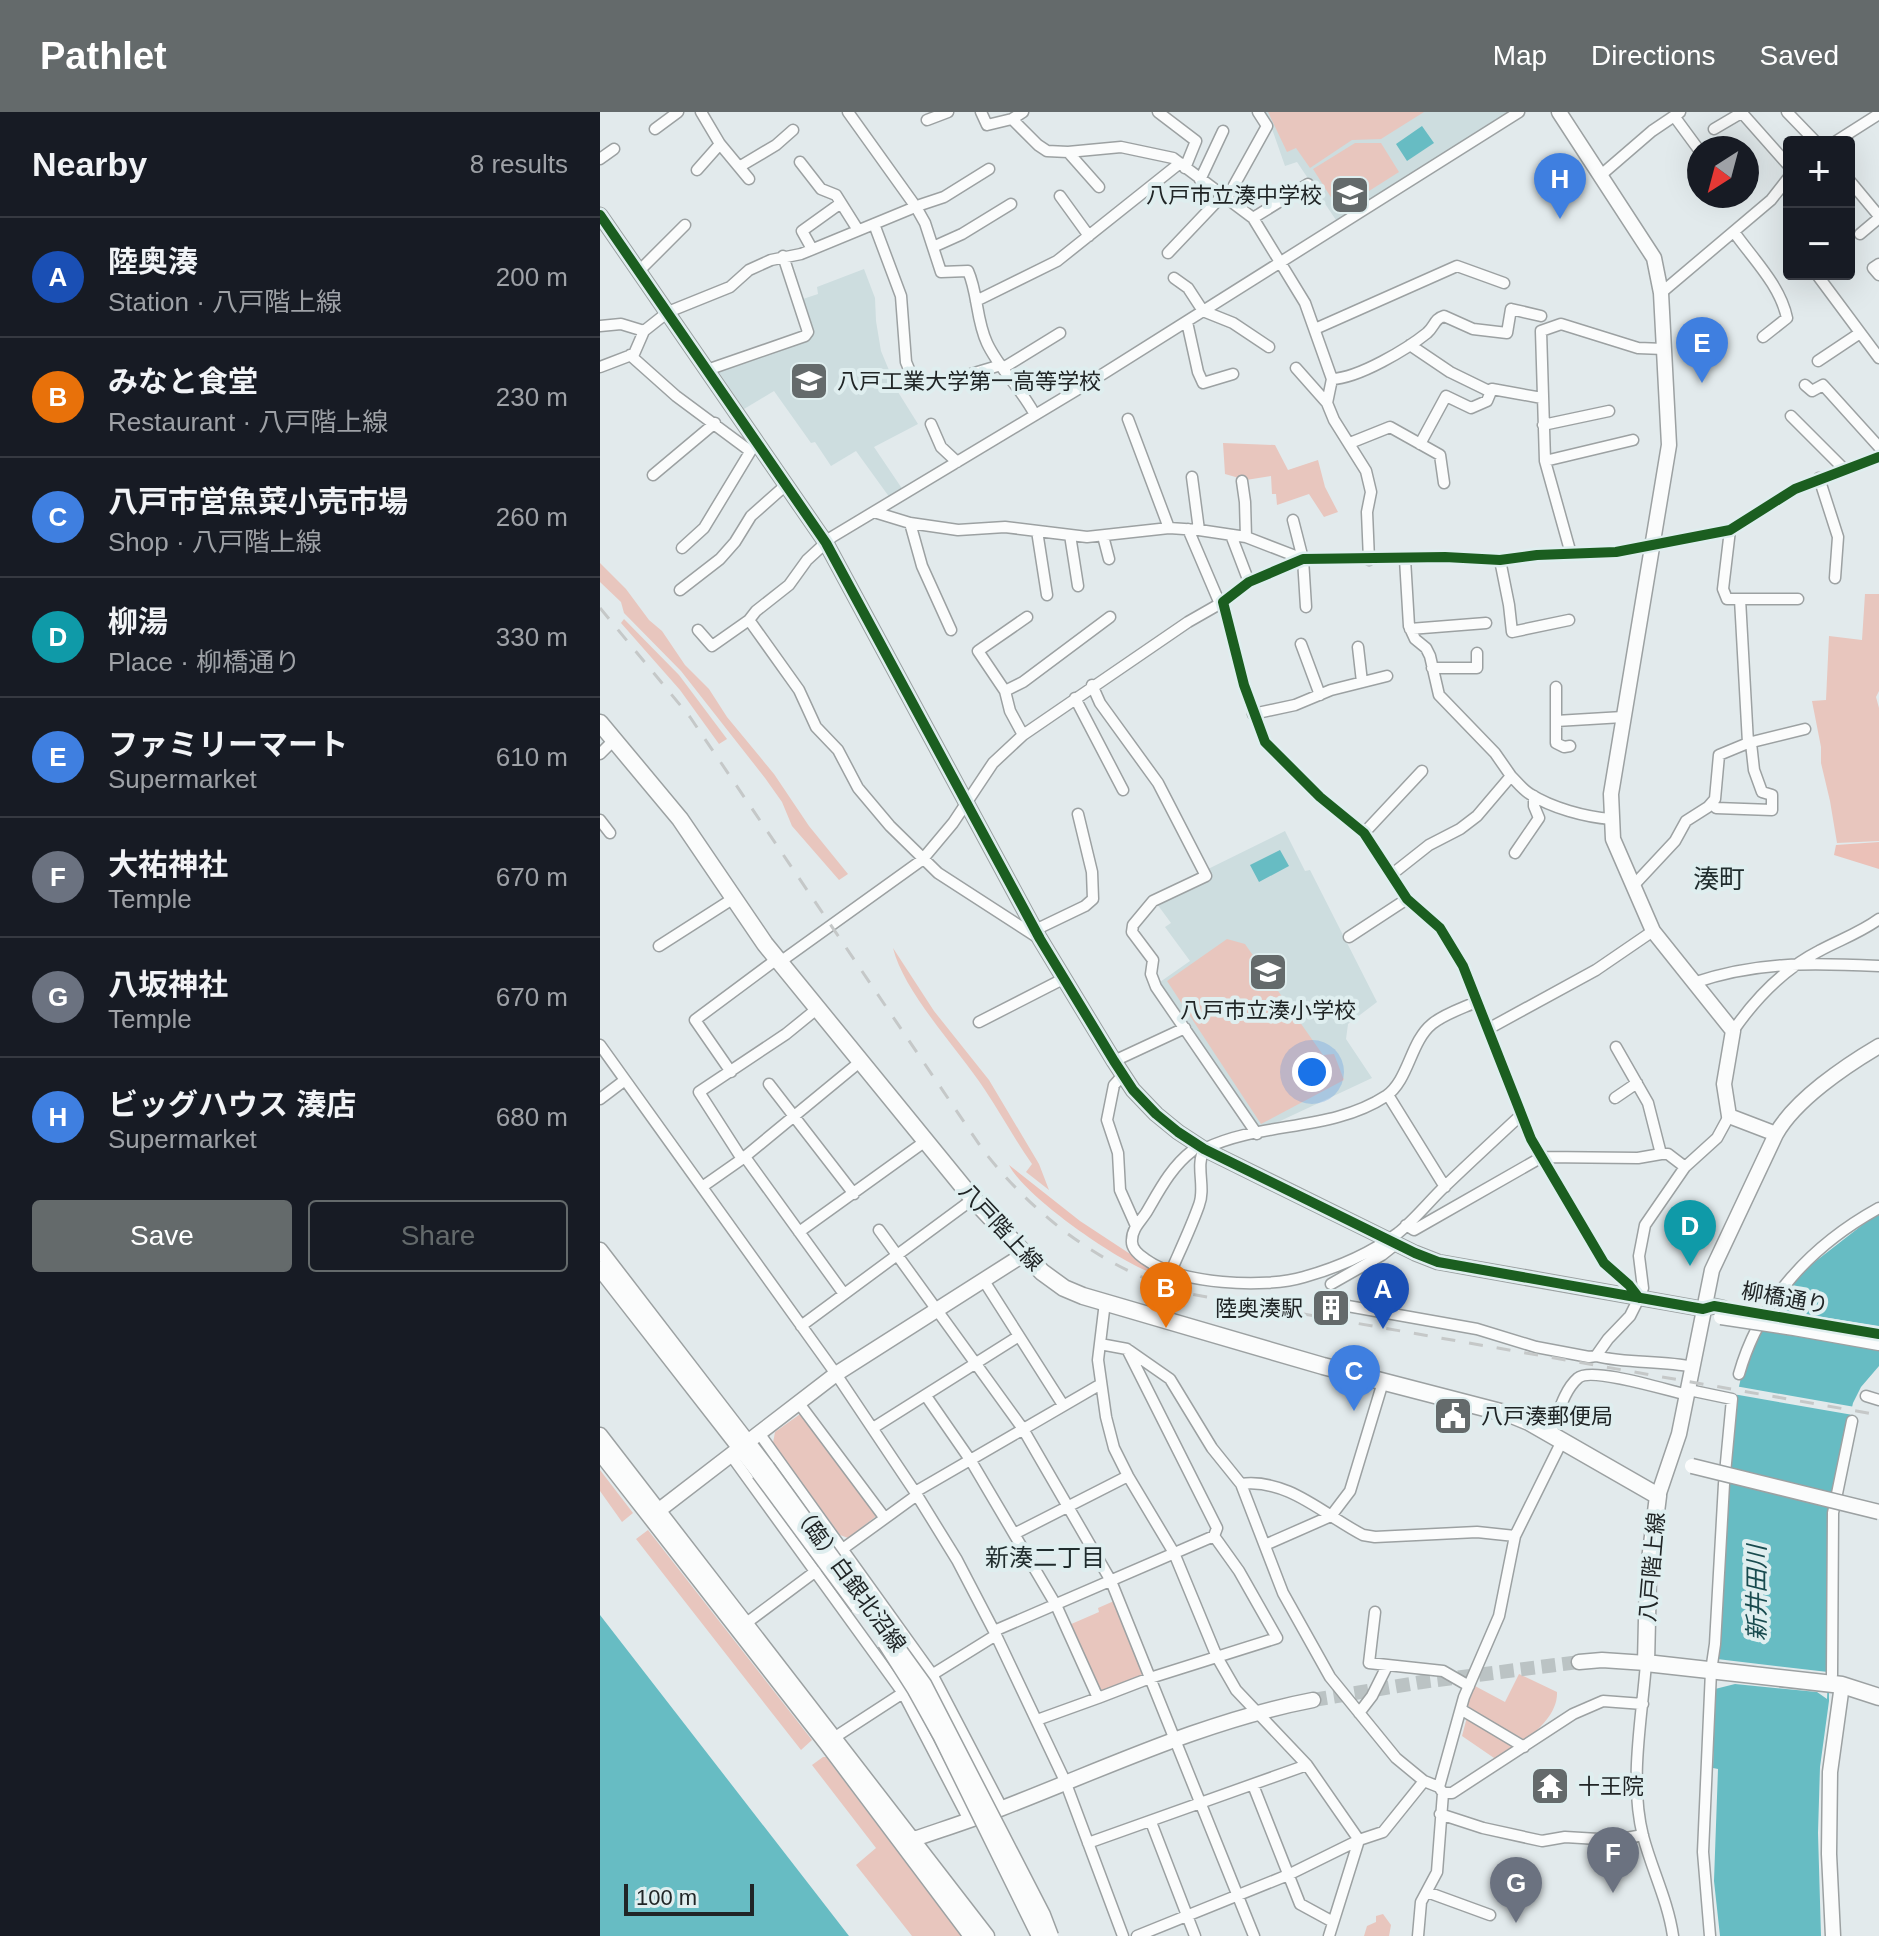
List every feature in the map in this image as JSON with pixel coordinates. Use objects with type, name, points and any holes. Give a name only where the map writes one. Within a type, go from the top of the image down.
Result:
[{"type":"main road","name":"八戸階上線","points":[[600,723],[680,819],[778,961],[973,1199],[1023,1255],[1064,1288],[1383,1382],[1512,1415],[1658,1496],[1648,1576],[1646,1663]]},
{"type":"main road","points":[[1646,1663],[1834,1681],[1879,1697]]},
{"type":"street","points":[[655,129],[678,112]]},
{"type":"street","points":[[701,112],[720,144],[749,179]]},
{"type":"street","points":[[848,112],[916,207],[941,272],[968,271],[988,345],[1024,394],[1035,415]]},
{"type":"street","points":[[927,120],[948,112]]},
{"type":"street","points":[[981,112],[987,125],[1012,119],[1023,112]]},
{"type":"street","points":[[976,301],[1057,261],[1182,166],[1196,141],[1158,112]]},
{"type":"street","points":[[1168,253],[1225,196],[1267,126],[1258,112]]},
{"type":"street","points":[[698,630],[712,646],[749,620],[789,585],[807,560],[826,543],[1187,322],[1519,112]]},
{"type":"street","points":[[1559,112],[1654,258],[1661,293],[1669,445],[1655,545],[1611,794],[1613,839],[1653,931],[1733,1031]]},
{"type":"street","points":[[1714,129],[1743,112],[1783,159]]},
{"type":"street","points":[[1787,112],[1810,136]]},
{"type":"street","points":[[1601,175],[1677,114],[1690,136]]},
{"type":"street","points":[[1844,136],[1879,114]]},
{"type":"street","points":[[1012,119],[1047,151],[1121,147],[1173,158],[1253,218],[1305,303],[1332,379],[1327,403]]},
{"type":"street","points":[[739,167],[776,145],[793,130]]},
{"type":"street","points":[[1200,180],[1223,131]]},
{"type":"street","points":[[697,170],[720,144]]},
{"type":"street","points":[[600,159],[614,149]]},
{"type":"street","points":[[1068,152],[1099,187]]},
{"type":"street","points":[[800,162],[821,189],[836,195],[858,230]]},
{"type":"street","points":[[600,367],[634,354],[644,331],[668,312],[730,287],[749,270],[783,256],[812,249],[944,197],[989,169]]},
{"type":"street","points":[[1253,218],[1308,184]]},
{"type":"street","points":[[1661,293],[1771,200],[1783,185]]},
{"type":"street","points":[[1855,190],[1879,217],[1860,234]]},
{"type":"street","points":[[1060,196],[1089,236]]},
{"type":"street","points":[[812,249],[802,231],[841,203]]},
{"type":"street","points":[[933,247],[962,234],[1011,204]]},
{"type":"street","name":"柳橋通り","points":[[600,215],[707,370],[754,447],[786,485],[826,543],[1038,934],[1123,1075],[1156,1114],[1198,1150],[1438,1262],[1703,1309],[1713,1316],[1722,1312],[1879,1334]]},
{"type":"street","points":[[874,224],[901,296],[906,362],[911,374]]},
{"type":"street","points":[[639,271],[685,225]]},
{"type":"street","points":[[1734,232],[1778,291],[1787,318],[1763,337]]},
{"type":"street","points":[[707,370],[805,336],[808,332],[783,256]]},
{"type":"street","points":[[1879,264],[1873,268],[1879,275]]},
{"type":"street","points":[[1315,329],[1457,266],[1504,283]]},
{"type":"street","points":[[1174,278],[1188,288],[1203,311],[1233,323],[1269,347]]},
{"type":"street","points":[[1821,280],[1879,358]]},
{"type":"street","points":[[1332,379],[1395,356],[1432,328],[1437,318],[1444,316],[1473,329],[1507,333],[1511,309],[1541,316]]},
{"type":"street","points":[[1187,322],[1203,383],[1233,374]]},
{"type":"street","points":[[600,326],[621,324],[644,331]]},
{"type":"street","points":[[1571,554],[1545,461],[1541,331],[1561,324],[1638,348],[1664,349]]},
{"type":"street","points":[[941,383],[1002,366],[1060,333]]},
{"type":"street","points":[[1818,361],[1860,333]]},
{"type":"street","points":[[1410,345],[1450,372],[1491,392]]},
{"type":"street","points":[[630,355],[676,396],[754,447],[704,528],[682,548]]},
{"type":"street","points":[[1296,368],[1327,403],[1366,471],[1371,492],[1367,512],[1369,560]]},
{"type":"street","points":[[1805,385],[1812,391],[1823,385],[1879,447]]},
{"type":"street","points":[[1420,444],[1446,396],[1471,408],[1487,401],[1492,389],[1542,398]]},
{"type":"street","points":[[1543,425],[1609,411]]},
{"type":"street","points":[[1791,416],[1845,470]]},
{"type":"street","points":[[1128,419],[1169,528]]},
{"type":"street","points":[[653,475],[715,423]]},
{"type":"street","points":[[931,424],[941,447],[957,462]]},
{"type":"street","points":[[1350,443],[1390,427],[1440,455],[1444,483]]},
{"type":"street","points":[[1545,461],[1633,440]]},
{"type":"street","points":[[874,512],[910,523],[958,530],[1005,527],[1103,536],[1169,528],[1194,530],[1246,537],[1303,559],[1445,557],[1500,560],[1616,552],[1730,530],[1795,489],[1879,457]]},
{"type":"street","points":[[1192,477],[1194,530],[1222,603],[1253,714],[1265,742],[1320,797],[1364,833],[1407,899],[1425,912],[1450,942],[1521,1115],[1542,1157],[1604,1263],[1639,1298]]},
{"type":"street","points":[[1819,478],[1838,537],[1835,578]]},
{"type":"street","points":[[1242,481],[1246,537]]},
{"type":"street","points":[[680,590],[720,559],[751,516],[786,485]]},
{"type":"street","points":[[1293,520],[1303,559],[1306,607]]},
{"type":"street","points":[[910,523],[922,566],[951,630]]},
{"type":"street","points":[[1730,530],[1723,589],[1727,599],[1798,599]]},
{"type":"street","points":[[1037,531],[1047,595]]},
{"type":"street","points":[[1070,535],[1078,586]]},
{"type":"street","points":[[1231,535],[1249,582]]},
{"type":"street","points":[[1103,536],[1109,559]]},
{"type":"street","points":[[731,1072],[695,1020],[922,860],[953,823],[993,763],[1023,735],[1092,685],[1222,603],[1249,582],[1303,559]]},
{"type":"street","points":[[1405,559],[1410,629],[1415,639],[1426,648],[1439,695],[1495,753],[1511,776],[1534,796],[1593,817],[1611,819]]},
{"type":"street","points":[[1500,560],[1512,632],[1569,620]]},
{"type":"street","points":[[1712,803],[1716,808],[1772,810],[1772,795],[1762,792],[1749,743],[1740,599]]},
{"type":"street","points":[[1023,735],[1010,711],[1005,691],[978,651],[1027,617]]},
{"type":"street","points":[[1005,691],[1023,682],[1110,617]]},
{"type":"street","points":[[749,620],[799,690],[816,727],[844,759],[866,798],[922,860],[1038,934],[1093,899],[1092,872],[1078,814]]},
{"type":"street","points":[[1410,629],[1486,623]]},
{"type":"street","points":[[1301,644],[1320,695]]},
{"type":"street","points":[[1358,647],[1362,682]]},
{"type":"street","points":[[1432,668],[1477,668],[1477,653]]},
{"type":"street","points":[[1253,714],[1295,705],[1387,676]]},
{"type":"street","points":[[1092,685],[1100,703],[1158,783],[1206,876],[1153,901],[1133,925],[1132,932],[1153,960],[1151,974],[1156,987],[1257,1134]]},
{"type":"street","points":[[1556,687],[1556,743],[1570,746]]},
{"type":"street","points":[[1075,698],[1123,790]]},
{"type":"street","points":[[1556,721],[1623,717]]},
{"type":"street","points":[[1633,886],[1675,841],[1686,821],[1715,799],[1719,755],[1749,743],[1805,729]]},
{"type":"street","points":[[600,754],[615,739]]},
{"type":"street","points":[[1364,833],[1422,771]]},
{"type":"street","points":[[1391,875],[1429,845],[1477,816],[1511,776]]},
{"type":"street","points":[[1515,853],[1539,818],[1534,796]]},
{"type":"street","points":[[600,820],[610,833]]},
{"type":"street","points":[[659,946],[734,898]]},
{"type":"street","points":[[1349,937],[1407,899]]},
{"type":"street","points":[[1596,1356],[1630,1316],[1643,1288],[1639,1256],[1645,1225],[1685,1167],[1717,1138],[1729,1116],[1724,1084],[1733,1031],[1763,992],[1801,962],[1858,934],[1879,919]]},
{"type":"street","points":[[1488,1029],[1596,970],[1653,931]]},
{"type":"street","points":[[1693,983],[1725,972],[1801,962],[1879,966]]},
{"type":"street","points":[[979,1022],[1065,978]]},
{"type":"street","points":[[1392,1242],[1304,1277],[1283,1281],[1194,1279],[1170,1273],[1144,1258],[1131,1242],[1136,1226],[1178,1163],[1198,1150],[1335,1118],[1388,1095],[1416,1045],[1432,1024],[1476,1002]]},
{"type":"street","points":[[818,1008],[699,1092],[743,1158],[844,1294]]},
{"type":"street","points":[[1114,1061],[1185,1028]]},
{"type":"street","points":[[600,1045],[836,1374],[957,1560],[1065,1781],[1123,1936]]},
{"type":"street","points":[[1658,1496],[1689,1393],[1712,1270],[1776,1134],[1784,1119],[1799,1104],[1879,1046]]},
{"type":"street","points":[[1616,1047],[1648,1103],[1661,1154]]},
{"type":"street","points":[[702,1187],[743,1158],[861,1061]]},
{"type":"street","points":[[1123,1075],[1114,1085],[1107,1120],[1118,1153],[1120,1190],[1136,1226]]},
{"type":"street","points":[[600,1099],[625,1080]]},
{"type":"street","points":[[1615,1098],[1637,1083]]},
{"type":"street","points":[[769,1084],[854,1194]]},
{"type":"street","points":[[1388,1095],[1445,1187]]},
{"type":"street","points":[[1331,1284],[1382,1255],[1406,1225],[1521,1115]]},
{"type":"street","points":[[1729,1116],[1776,1134]]},
{"type":"street","points":[[799,1232],[927,1140]]},
{"type":"street","points":[[1154,1315],[1201,1201],[1198,1150]]},
{"type":"street","points":[[1406,1225],[1414,1230],[1542,1157],[1626,1159],[1668,1154],[1685,1167]]},
{"type":"street","points":[[801,1326],[973,1199]]},
{"type":"street","points":[[1739,1374],[1753,1332],[1787,1280],[1830,1243],[1879,1208]]},
{"type":"street","points":[[879,1230],[1023,1429],[1111,1581],[1254,1936]]},
{"type":"street","name":"（臨）白銀北沼線","points":[[600,1250],[924,1684],[1051,1936]]},
{"type":"street","points":[[655,1513],[836,1374],[1023,1255]]},
{"type":"street","name":"（臨）白銀北沼線","points":[[600,1269],[744,1444]]},
{"type":"street","points":[[984,1281],[1063,1405]]},
{"type":"street","points":[[1105,1302],[1098,1360],[1114,1448],[1174,1553],[1217,1657],[1236,1690],[1307,1765],[1359,1840]]},
{"type":"street","points":[[1342,1305],[1477,1329],[1536,1347],[1589,1357],[1650,1360],[1693,1367]]},
{"type":"street","name":"柳橋通り","points":[[1722,1312],[1879,1343]]},
{"type":"street","points":[[873,1428],[1019,1336]]},
{"type":"street","points":[[1100,1344],[1127,1349],[1170,1379],[1212,1448],[1241,1484],[1283,1593],[1330,1677],[1396,1758],[1424,1781],[1452,1793],[1573,1714],[1603,1701],[1643,1704]]},
{"type":"street","points":[[830,1740],[995,1633],[1214,1536],[1217,1528],[1127,1349]]},
{"type":"street","points":[[1418,1936],[1421,1902],[1437,1872],[1441,1790],[1462,1710],[1499,1616],[1515,1536],[1556,1438],[1570,1388],[1581,1375],[1612,1377],[1732,1399],[1703,1852],[1710,1936]]},
{"type":"street","points":[[1265,1545],[1331,1516],[1350,1491],[1383,1382]]},
{"type":"street","points":[[844,1548],[916,1493],[1101,1384]]},
{"type":"street","points":[[926,1396],[971,1461],[1056,1605],[1098,1698]]},
{"type":"street","points":[[1866,1396],[1879,1400]]},
{"type":"street","points":[[798,1402],[884,1517]]},
{"type":"street","points":[[1833,1936],[1829,1786],[1834,1681],[1833,1513],[1852,1421]]},
{"type":"street","points":[[600,1435],[655,1513],[908,1841],[987,1936]]},
{"type":"street","points":[[744,1444],[844,1548],[932,1674],[1002,1808]]},
{"type":"street","points":[[744,1444],[816,1571],[903,1693],[969,1820]]},
{"type":"street","points":[[600,1453],[655,1513]]},
{"type":"street","points":[[1670,1461],[1879,1512]]},
{"type":"street","name":"（臨）白銀北沼線","points":[[763,1470],[915,1690],[1039,1936]]},
{"type":"street","points":[[1014,1534],[1128,1476]]},
{"type":"street","points":[[1241,1484],[1256,1482],[1283,1489],[1363,1535],[1477,1532],[1515,1536]]},
{"type":"street","points":[[1037,1720],[1150,1678],[1277,1638],[1239,1571],[1214,1536]]},
{"type":"street","points":[[742,1626],[816,1571]]},
{"type":"street","points":[[1375,1612],[1369,1663],[1443,1671],[1469,1686]]},
{"type":"street","points":[[1579,1662],[1646,1663],[1638,1803],[1643,1835],[1669,1910],[1673,1936]]},
{"type":"street","points":[[1359,1713],[1372,1696],[1387,1666]]},
{"type":"street","points":[[908,1841],[1002,1808],[1174,1738],[1258,1712],[1313,1700]]},
{"type":"street","points":[[1462,1710],[1524,1747]]},
{"type":"street","points":[[1088,1843],[1307,1765]]},
{"type":"street","points":[[1137,1936],[1288,1875],[1359,1840],[1383,1832],[1424,1781]]},
{"type":"street","points":[[1253,1785],[1300,1904],[1333,1922]]},
{"type":"street","points":[[1440,1814],[1483,1828],[1542,1841],[1565,1837],[1615,1840],[1643,1835]]},
{"type":"street","points":[[1151,1822],[1195,1936]]},
{"type":"street","points":[[1329,1936],[1359,1840]]},
{"type":"street","points":[[908,1841],[971,1936]]},
{"type":"street","points":[[1427,1892],[1490,1915]]},
{"type":"shaded area","name":"八戸市立湊中学校","points":[[1262,112],[1512,112],[1338,223],[1297,162],[1285,166],[1271,126]]},
{"type":"shaded area","points":[[1268,112],[1424,112],[1381,139],[1352,140],[1310,168],[1296,148],[1287,152]]},
{"type":"shaded area","points":[[1355,143],[1381,143],[1399,172],[1339,210],[1313,169]]},
{"type":"shaded area","name":"八戸工業大学第一高等学校","points":[[864,269],[875,298],[881,351],[898,392],[918,424],[874,447],[903,490],[890,498],[856,451],[831,466],[774,391],[744,409],[718,371],[805,338],[800,300],[818,294],[817,287]]},
{"type":"shaded area","points":[[1223,443],[1275,445],[1288,470],[1318,460],[1325,487],[1338,512],[1324,517],[1309,494],[1277,505],[1276,494],[1272,494],[1271,476],[1246,480],[1225,474]]},
{"type":"shaded area","points":[[600,563],[626,589],[649,620],[662,631],[685,665],[709,689],[727,717],[774,774],[809,826],[848,874],[839,880],[792,826],[782,802],[765,778],[681,671],[624,613],[621,602],[600,582]]},
{"type":"shaded area","points":[[1865,594],[1879,594],[1879,691],[1876,697],[1879,708],[1879,841],[1837,843],[1812,701],[1826,700],[1829,636],[1862,640]]},
{"type":"shaded area","points":[[624,619],[679,675],[727,739],[719,744],[680,690],[621,623]]},
{"type":"shaded area","name":"八戸市立湊小学校","points":[[1285,831],[1305,871],[1310,870],[1377,1002],[1348,1024],[1346,1039],[1372,1078],[1261,1130],[1160,982],[1190,961],[1165,927],[1171,923],[1157,904],[1206,870]]},
{"type":"shaded area","points":[[1879,842],[1879,869],[1834,855],[1836,845]]},
{"type":"shaded area","points":[[1227,939],[1245,944],[1323,1055],[1334,1054],[1344,1080],[1261,1124],[1167,981]]},
{"type":"shaded area","points":[[893,948],[934,1011],[989,1080],[1039,1164],[1049,1190],[1026,1172],[1032,1164],[985,1090],[908,984]]},
{"type":"shaded area","points":[[1009,1165],[1080,1221],[1156,1271],[1155,1274],[1120,1257],[1053,1211],[1018,1178]]},
{"type":"shaded area","points":[[803,1412],[879,1514],[848,1538],[840,1535],[773,1443],[775,1432]]},
{"type":"shaded area","points":[[600,1470],[633,1513],[622,1522],[600,1491]]},
{"type":"shaded area","points":[[648,1530],[812,1740],[801,1750],[636,1539]]},
{"type":"shaded area","points":[[1114,1601],[1142,1674],[1139,1679],[1103,1692],[1098,1690],[1069,1625],[1099,1612],[1098,1608]]},
{"type":"shaded area","points":[[1519,1674],[1557,1692],[1551,1713],[1542,1726],[1525,1740],[1471,1710],[1467,1704],[1475,1686],[1505,1702]]},
{"type":"shaded area","points":[[1467,1717],[1518,1747],[1497,1760],[1462,1736]]},
{"type":"shaded area","points":[[823,1757],[961,1936],[912,1936],[856,1865],[876,1848],[812,1765]]},
{"type":"shaded area","points":[[1383,1914],[1391,1925],[1389,1936],[1364,1936],[1367,1926],[1376,1922],[1376,1916]]},
{"type":"water","points":[[1422,126],[1434,143],[1407,161],[1396,144]]},
{"type":"water","points":[[1280,850],[1289,866],[1259,882],[1250,865]]},
{"type":"water","name":"新井田川","points":[[1879,1212],[1879,1366],[1861,1387],[1853,1403],[1828,1512],[1829,1701],[1820,1767],[1818,1833],[1821,1936],[1720,1936],[1714,1881],[1718,1769],[1713,1768],[1715,1693],[1736,1400],[1746,1355],[1789,1282]]},
{"type":"water","points":[[600,1615],[849,1936],[600,1936]]},
{"type":"pier","points":[[1766,1308],[1879,1326],[1879,1350],[1753,1329]]},
{"type":"pier","points":[[1735,1386],[1855,1407],[1853,1415],[1733,1394]]},
{"type":"pier","points":[[1717,1659],[1828,1672],[1827,1699],[1817,1692],[1735,1684],[1715,1689]]},
{"type":"tunnel","points":[[1313,1700],[1422,1682],[1579,1662]]},
{"type":"railway","points":[[600,608],[690,717],[983,1150],[1026,1198],[1075,1239],[1130,1271],[1190,1294],[1879,1415]]},
{"type":"cycle path","points":[[600,215],[826,543],[1040,939],[1133,1090],[1156,1114],[1204,1149],[1438,1262],[1703,1309],[1714,1306],[1879,1334]]},
{"type":"cycle path","points":[[1639,1298],[1604,1263],[1531,1139],[1463,966],[1440,928],[1407,899],[1364,833],[1320,797],[1265,742],[1244,685],[1223,602],[1249,582],[1303,559],[1445,557],[1500,560],[1537,555],[1616,552],[1730,530],[1795,489],[1879,457]]},
{"type":"place","name":"八戸市立湊中学校","points":[[1350,195]]},
{"type":"place","name":"ビッグハウス 湊店","points":[[1560,219]]},
{"type":"place","name":"八戸工業大学第一高等学校","points":[[809,381]]},
{"type":"place","name":"ファミリーマート","points":[[1702,383]]},
{"type":"place","name":"八戸市立湊小学校","points":[[1268,972]]},
{"type":"place","name":"柳湯","points":[[1690,1266]]},
{"type":"place","name":"陸奥湊駅","points":[[1331,1308]]},
{"type":"place","name":"みなと食堂","points":[[1166,1328]]},
{"type":"place","name":"陸奥湊","points":[[1383,1329]]},
{"type":"place","name":"八戸市営魚菜小売市場","points":[[1354,1411]]},
{"type":"place","name":"八戸湊郵便局","points":[[1453,1416]]},
{"type":"place","name":"十王院","points":[[1550,1786]]},
{"type":"place","name":"大祐神社","points":[[1613,1893]]},
{"type":"place","name":"八坂神社","points":[[1516,1923]]},
{"type":"district","name":"湊町","points":[[1719,879]]},
{"type":"district","name":"新湊二丁目","points":[[1045,1557]]}]
